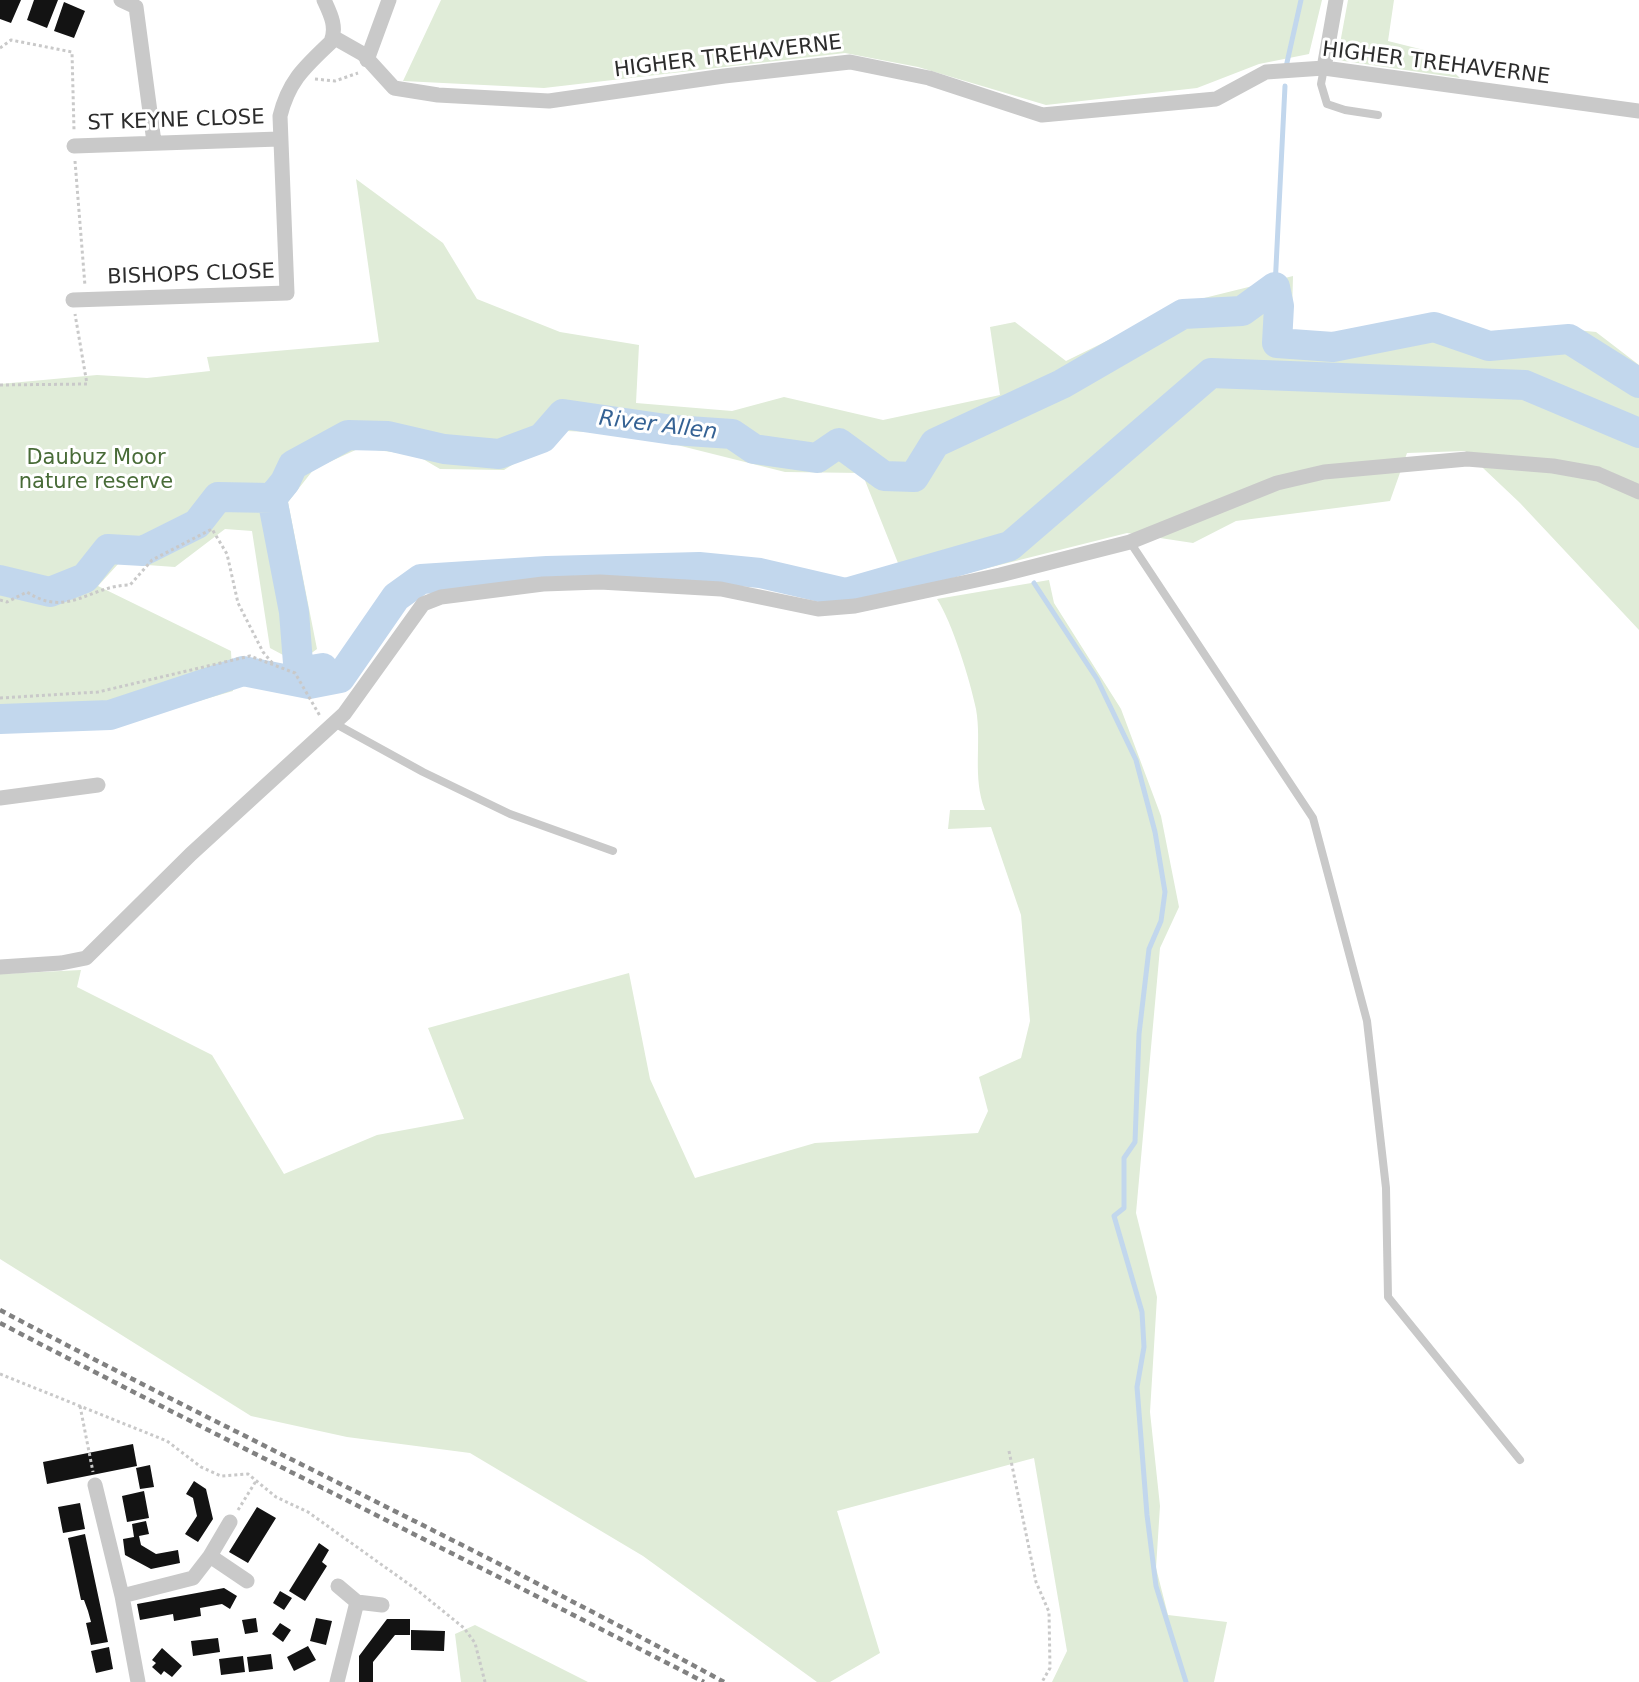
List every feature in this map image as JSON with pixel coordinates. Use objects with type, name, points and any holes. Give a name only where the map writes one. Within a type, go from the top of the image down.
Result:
[{"type":"street","points":[[121,0],[136,7],[153,142]]},
{"type":"street","points":[[324,0],[332,16],[333,37]]},
{"type":"street","points":[[367,60],[388,0]]},
{"type":"street","points":[[1324,68],[1336,0]]},
{"type":"street","name":"HIGHER TREHAVERNE","points":[[333,37],[356,49],[394,88],[438,95],[549,101],[724,76],[850,62],[929,78],[1042,115],[1216,99],[1266,72],[1324,68],[1639,111]]},
{"type":"street","name":"BISHOPS CLOSE","points":[[79,300],[287,293],[286,212],[279,139],[280,116],[286,94],[296,77],[331,42],[333,37]]},
{"type":"street","name":"ST KEYNE CLOSE","points":[[74,146],[279,139]]},
{"type":"street","points":[[0,967],[61,963],[86,958],[191,854],[344,714],[423,604],[441,597],[543,584],[600,582],[721,589],[818,609],[855,606],[1000,575],[1130,542],[1277,483],[1323,472],[1467,459],[1553,466],[1598,474],[1639,492]]},
{"type":"street","points":[[0,798],[98,785]]},
{"type":"street","points":[[95,1485],[122,1596],[138,1682]]},
{"type":"street","points":[[122,1596],[193,1578],[210,1556],[230,1522]]},
{"type":"street","points":[[210,1556],[247,1581]]},
{"type":"street","points":[[338,1586],[357,1602],[382,1605]]},
{"type":"street","points":[[337,1682],[357,1602]]},
{"type":"lane","points":[[1324,68],[1321,84],[1327,104],[1346,110],[1378,115]]},
{"type":"lane","points":[[1130,542],[1313,818],[1367,1021],[1386,1188],[1388,1297],[1520,1460]]},
{"type":"lane","points":[[331,725],[510,814],[613,851]]},
{"type":"path","points":[[0,48],[11,40],[72,52],[79,300],[87,384],[0,385]]},
{"type":"path","points":[[296,77],[335,81],[360,72],[367,60]]},
{"type":"path","points":[[0,600],[8,602],[27,592],[40,601],[63,604],[89,597],[112,585],[130,585],[152,560],[212,529],[227,554],[238,603],[263,652],[274,665]]},
{"type":"path","points":[[0,698],[98,692],[250,656],[295,673],[306,693],[331,725]]},
{"type":"path","points":[[0,1374],[167,1441],[212,1473],[225,1477],[248,1474],[276,1497],[317,1518],[417,1590],[464,1628],[475,1643],[485,1682]]},
{"type":"path","points":[[80,1406],[95,1485]]},
{"type":"path","points":[[1009,1451],[1036,1582],[1049,1612],[1050,1668],[1042,1682]]},
{"type":"path","points":[[230,1522],[256,1481]]},
{"type":"green space","points":[[441,0],[1322,0],[1309,54],[1259,64],[1197,88],[1046,105],[918,67],[845,53],[544,88],[403,81]]},
{"type":"green space","points":[[1348,0],[1394,0],[1388,41],[1432,52],[1460,78],[1337,60]]},
{"type":"green space","name":"Daubuz Moor nature reserve","points":[[356,179],[443,243],[477,299],[560,332],[639,345],[636,403],[732,411],[784,397],[883,420],[1000,395],[990,327],[1015,322],[1066,361],[1184,303],[1293,276],[1291,352],[1438,318],[1481,357],[1557,328],[1596,332],[1639,365],[1639,630],[1520,503],[1465,451],[1407,453],[1390,501],[1236,521],[1193,543],[1127,533],[908,588],[862,473],[785,472],[633,434],[566,431],[504,470],[440,469],[416,455],[360,448],[314,469],[288,502],[317,649],[298,663],[270,648],[252,531],[225,529],[175,567],[119,563],[98,586],[231,651],[233,691],[124,723],[0,731],[0,384],[97,375],[147,378],[210,371],[207,357],[379,342]]},
{"type":"green space","points":[[1049,580],[1054,603],[1121,709],[1161,816],[1179,907],[1160,948],[1136,1213],[1157,1297],[1150,1412],[1160,1506],[1156,1568],[1168,1615],[1227,1622],[1214,1682],[1052,1682],[1067,1651],[1034,1458],[837,1511],[880,1653],[830,1682],[817,1682],[643,1556],[470,1453],[347,1437],[251,1416],[0,1259],[0,974],[81,970],[77,987],[212,1055],[284,1174],[377,1135],[464,1119],[428,1028],[629,973],[650,1079],[695,1178],[815,1143],[978,1133],[988,1111],[979,1077],[1021,1058],[1030,1021],[1021,915],[991,827],[948,829],[950,810],[985,810],[979,785],[976,709],[960,652],[949,622],[937,599]]},
{"type":"green space","points":[[475,1625],[588,1682],[461,1682],[455,1634]]},
{"type":"building","points":[[0,0],[21,0],[11,23],[0,19]]},
{"type":"building","points":[[34,0],[58,0],[47,28],[27,20]]},
{"type":"building","points":[[64,2],[85,11],[74,38],[54,31]]},
{"type":"building","points":[[133,1444],[137,1466],[47,1484],[43,1462]]},
{"type":"building","points":[[150,1465],[154,1487],[140,1489],[136,1468]]},
{"type":"building","points":[[194,1481],[206,1489],[213,1519],[198,1542],[185,1534],[197,1516],[193,1498],[186,1494]]},
{"type":"building","points":[[144,1491],[149,1518],[127,1522],[122,1496]]},
{"type":"building","points":[[80,1503],[85,1529],[63,1533],[58,1507]]},
{"type":"building","points":[[257,1507],[276,1518],[248,1563],[229,1552]]},
{"type":"building","points":[[146,1521],[149,1534],[139,1536],[141,1545],[156,1554],[178,1550],[180,1563],[151,1569],[125,1555],[123,1539],[134,1537],[132,1524]]},
{"type":"building","points":[[85,1534],[108,1642],[91,1645],[86,1623],[91,1622],[84,1600],[81,1600],[68,1538]]},
{"type":"building","points":[[319,1543],[329,1550],[322,1562],[327,1566],[305,1601],[289,1591]]},
{"type":"building","points":[[224,1588],[237,1596],[230,1609],[222,1604],[200,1608],[201,1616],[174,1621],[173,1614],[140,1620],[137,1604]]},
{"type":"building","points":[[280,1591],[292,1598],[284,1610],[273,1603]]},
{"type":"building","points":[[256,1618],[258,1632],[245,1634],[242,1620]]},
{"type":"building","points":[[316,1618],[332,1621],[326,1645],[310,1641]]},
{"type":"building","points":[[387,1619],[410,1619],[410,1635],[395,1635],[373,1662],[373,1682],[359,1682],[359,1656]]},
{"type":"building","points":[[280,1623],[291,1630],[283,1642],[272,1634]]},
{"type":"building","points":[[411,1630],[445,1631],[444,1651],[411,1650]]},
{"type":"building","points":[[218,1638],[220,1652],[193,1656],[191,1641]]},
{"type":"building","points":[[308,1646],[316,1660],[294,1671],[287,1657]]},
{"type":"building","points":[[109,1647],[113,1669],[96,1673],[91,1651]]},
{"type":"building","points":[[162,1648],[182,1666],[172,1677],[164,1671],[161,1675],[152,1667],[156,1663],[152,1660]]},
{"type":"building","points":[[271,1654],[273,1669],[249,1672],[247,1657]]},
{"type":"building","points":[[243,1656],[245,1672],[221,1675],[219,1659]]},
{"type":"waterway","points":[[1286,67],[1301,0]]},
{"type":"waterway","points":[[1275,287],[1285,86]]},
{"type":"waterway","name":"River Allen","points":[[0,580],[50,592],[85,578],[108,549],[143,551],[197,524],[218,497],[272,498],[285,482],[293,465],[348,435],[388,436],[444,449],[499,454],[542,438],[563,414],[673,430],[732,434],[754,449],[817,458],[839,443],[884,476],[914,477],[935,443],[1062,384],[1183,314],[1242,311],[1275,287],[1279,306],[1277,343],[1333,347],[1434,327],[1489,346],[1569,339],[1639,383]]},
{"type":"waterway","points":[[0,719],[110,715],[243,671],[309,684],[340,678],[396,597],[421,579],[547,571],[699,567],[760,573],[846,593],[1010,546],[1211,373],[1525,385],[1639,433]]},
{"type":"waterway","points":[[272,498],[294,612],[298,663],[305,671],[323,668],[325,678]]},
{"type":"waterway","points":[[1010,546],[1016,556]]},
{"type":"waterway","points":[[1034,583],[1097,679],[1136,760],[1155,832],[1165,892],[1161,921],[1149,949],[1139,1034],[1135,1142],[1124,1158],[1124,1208],[1114,1216],[1142,1312],[1144,1347],[1137,1387],[1147,1515],[1156,1586],[1186,1682]]},
{"type":"railway","points":[[0,1310],[544,1587],[724,1682]]},
{"type":"railway","points":[[0,1323],[704,1682]]}]
